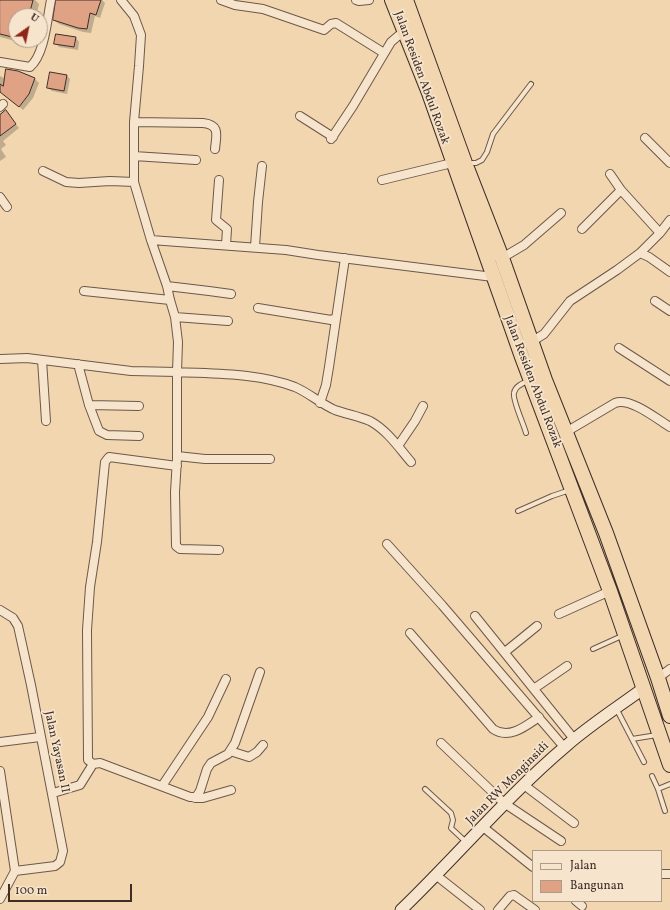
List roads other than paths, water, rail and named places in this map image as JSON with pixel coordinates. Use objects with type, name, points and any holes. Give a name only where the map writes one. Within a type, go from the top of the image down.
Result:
[{"type":"highway","name":"Jalan Residen Abdul Rozak","points":[[392,0],[429,93],[502,258],[545,380],[606,533],[658,678],[670,716]]},
{"type":"highway","name":"Jalan Residen Abdul Rozak","points":[[406,0],[459,163],[493,277],[530,380],[610,590],[670,765]]},
{"type":"street","points":[[0,62],[30,67],[37,60],[43,41],[51,0]]},
{"type":"street","points":[[121,0],[134,16],[141,35],[140,66],[134,122],[134,182],[151,240],[167,286],[175,317],[178,342],[177,461],[175,492],[177,547],[180,549],[219,550]]},
{"type":"street","points":[[221,0],[235,5],[263,9],[324,30],[330,24],[336,24],[384,53]]},
{"type":"street","points":[[356,0],[369,0]]},
{"type":"street","points":[[300,116],[332,138],[391,42],[404,31]]},
{"type":"street","points":[[134,122],[203,123],[211,125],[216,131],[215,149]]},
{"type":"street","points":[[645,138],[670,163]]},
{"type":"street","points":[[134,156],[196,160]]},
{"type":"street","points":[[382,180],[459,163]]},
{"type":"street","points":[[255,247],[262,166]]},
{"type":"street","points":[[43,171],[66,182],[134,182]]},
{"type":"street","points":[[610,174],[660,233]]},
{"type":"street","points":[[219,180],[216,220],[227,229],[226,245]]},
{"type":"street","points":[[582,229],[622,190]]},
{"type":"street","points":[[0,197],[7,208]]},
{"type":"street","points":[[502,258],[524,245],[560,213]]},
{"type":"street","points":[[531,342],[544,334],[573,298],[617,270],[640,252],[660,233],[670,220]]},
{"type":"street","points":[[151,240],[286,250],[493,277]]},
{"type":"street","points":[[640,252],[670,272]]},
{"type":"street","points":[[320,403],[330,367],[344,258]]},
{"type":"street","points":[[167,286],[231,294]]},
{"type":"street","points":[[84,291],[170,300]]},
{"type":"street","points":[[655,301],[670,311]]},
{"type":"street","points":[[258,308],[331,320],[336,318]]},
{"type":"street","points":[[175,317],[228,321]]},
{"type":"street","points":[[620,348],[670,381]]},
{"type":"street","points":[[0,359],[27,358],[131,371],[229,374],[256,378],[294,387],[320,403],[376,425],[398,446],[410,462]]},
{"type":"street","points":[[42,360],[46,421]]},
{"type":"street","points":[[78,364],[89,405],[98,429],[107,434],[139,436]]},
{"type":"street","points":[[566,432],[615,403],[621,401],[632,404],[670,427]]},
{"type":"street","points":[[89,405],[139,406]]},
{"type":"street","points":[[398,446],[423,406]]},
{"type":"street","points":[[231,790],[203,798],[190,797],[102,763],[93,764],[88,760],[87,630],[90,587],[97,542],[105,462],[109,456],[177,461],[205,459],[270,460]]},
{"type":"street","points":[[387,544],[564,747]]},
{"type":"street","points":[[559,614],[610,590]]},
{"type":"street","name":"Jalan Yayasan II","points":[[0,610],[13,618],[18,626],[63,851],[60,862],[52,867],[15,871]]},
{"type":"street","points":[[475,616],[535,688],[574,738]]},
{"type":"street","points":[[504,652],[537,626]]},
{"type":"street","points":[[410,633],[488,724],[497,732],[505,734],[514,732],[539,718]]},
{"type":"street","points":[[535,688],[567,666]]},
{"type":"street","points":[[658,678],[670,669]]},
{"type":"street","points":[[195,798],[200,791],[206,769],[211,763],[230,751],[235,743],[260,672]]},
{"type":"street","points":[[162,786],[208,717],[226,679]]},
{"type":"street","name":"Jalan RW Monginsidi","points":[[401,910],[436,876],[464,840],[483,827],[503,802],[524,785],[574,738],[644,688]]},
{"type":"street","points":[[0,742],[40,737]]},
{"type":"street","points":[[441,743],[503,802],[561,841]]},
{"type":"street","points":[[230,751],[249,757],[258,752],[263,745]]},
{"type":"street","points":[[52,793],[78,787],[83,782],[93,764]]},
{"type":"street","points":[[0,771],[15,871],[0,899]]},
{"type":"street","points":[[524,785],[574,822]]},
{"type":"street","points":[[483,827],[532,866]]},
{"type":"street","points":[[436,876],[480,910]]},
{"type":"street","points":[[498,910],[510,896],[513,895],[535,910]]},
{"type":"lane","points":[[459,163],[476,163],[482,160],[487,152],[493,134],[531,84]]},
{"type":"lane","points":[[526,433],[515,401],[514,393],[518,386],[530,380]]},
{"type":"lane","points":[[518,511],[552,496],[572,490]]},
{"type":"lane","points":[[593,649],[625,634]]},
{"type":"lane","points":[[616,708],[644,762]]},
{"type":"lane","points":[[632,739],[660,735]]},
{"type":"lane","points":[[652,776],[666,811]]},
{"type":"lane","points":[[658,789],[670,784]]},
{"type":"lane","points":[[425,789],[451,813],[453,820],[451,828],[464,840]]}]
